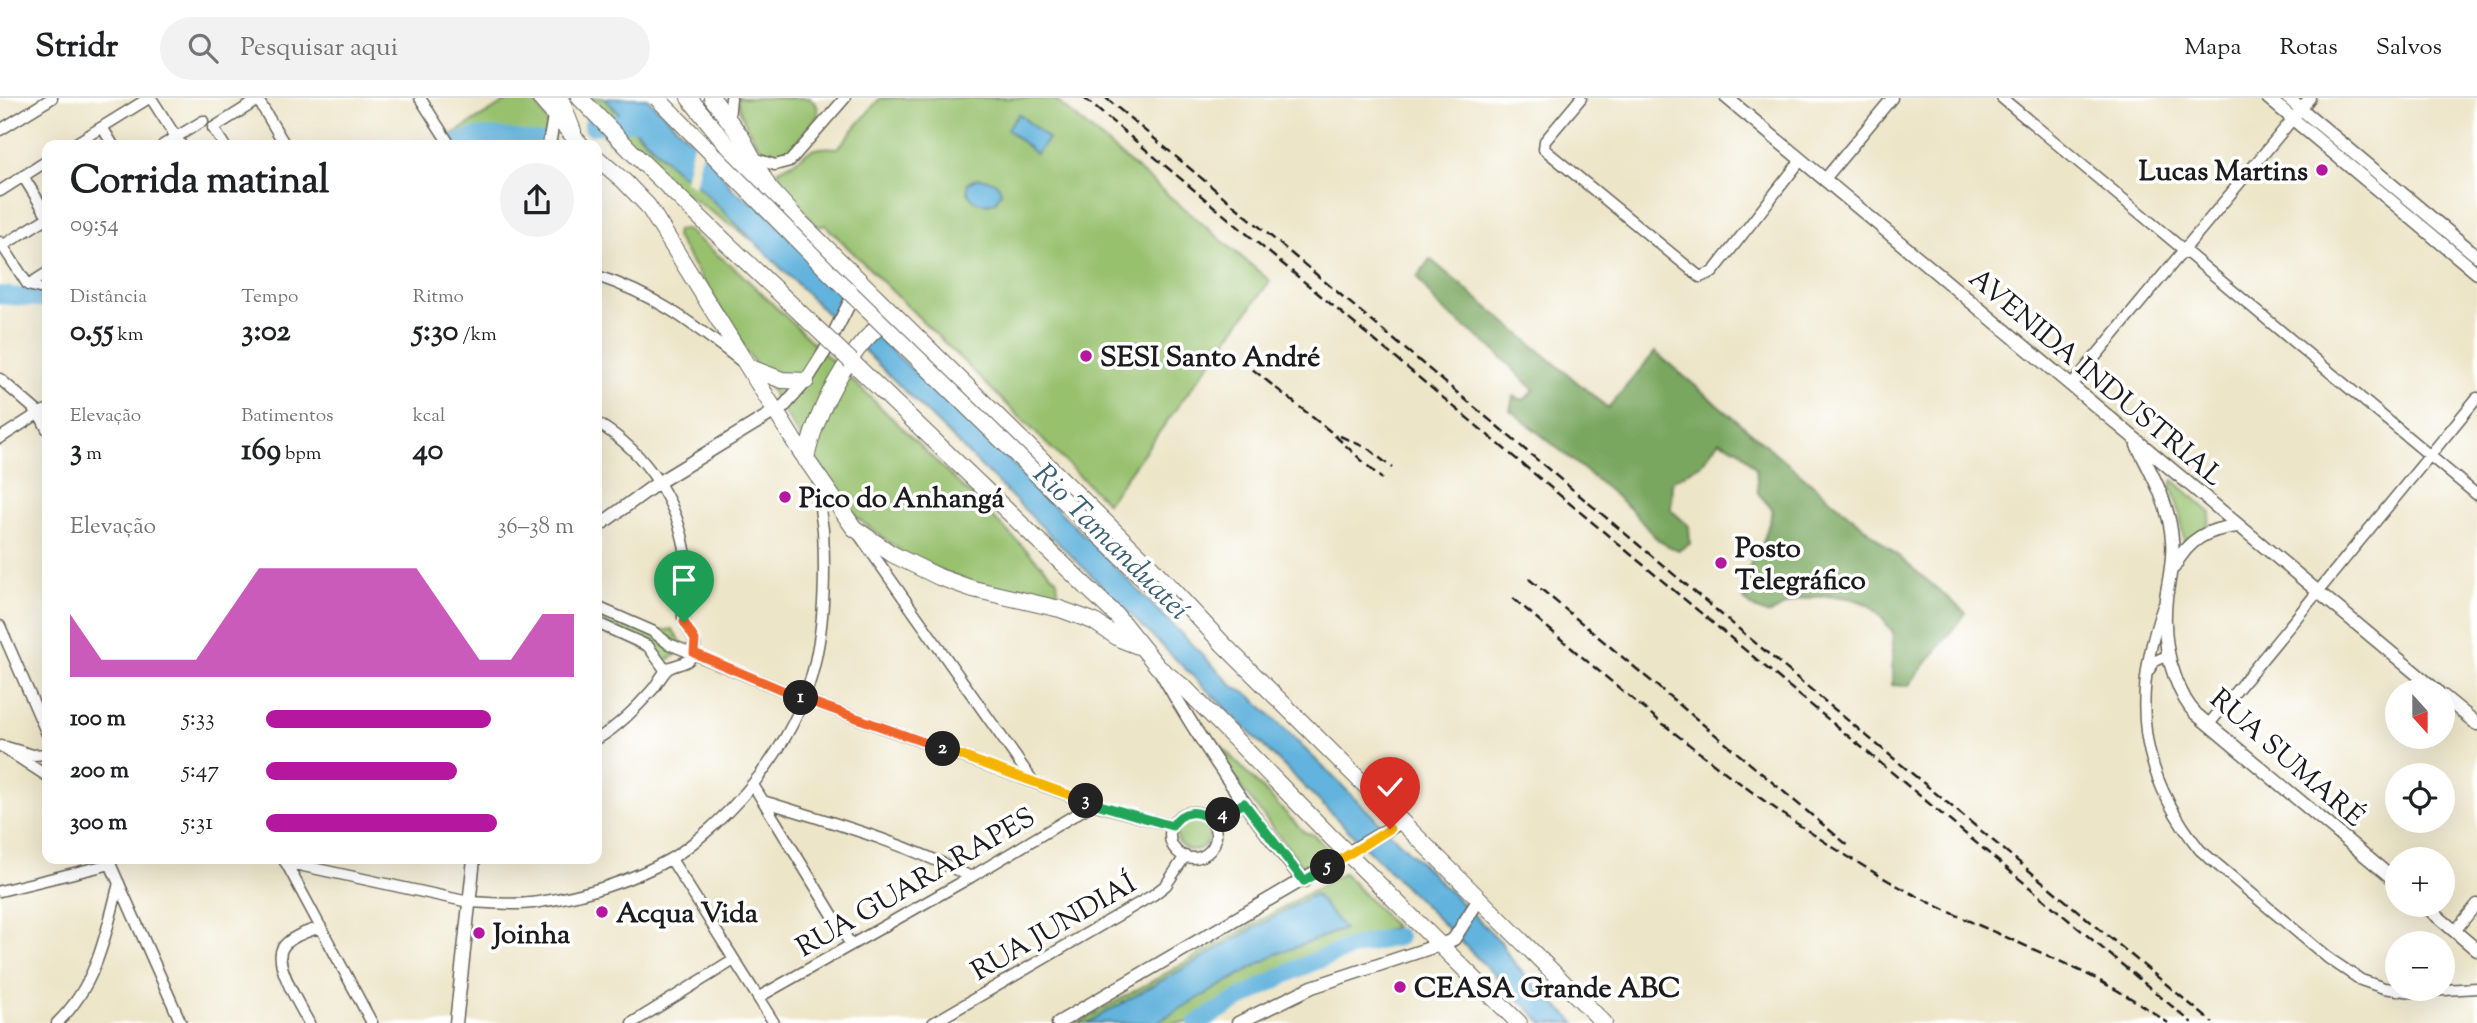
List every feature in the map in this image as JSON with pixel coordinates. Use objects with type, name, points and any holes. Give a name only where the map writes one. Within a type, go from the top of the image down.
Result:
[{"type":"highway","points":[[540,98],[576,140]]},
{"type":"highway","points":[[554,116],[559,98]]},
{"type":"highway","points":[[559,98],[579,140]]},
{"type":"highway","points":[[580,98],[740,257],[1116,615],[1158,667],[1186,689],[1355,850],[1447,942],[1519,1023]]},
{"type":"highway","points":[[657,98],[830,272],[1174,608],[1223,644]]},
{"type":"highway","points":[[689,98],[737,158],[1152,568],[1395,826],[1475,906],[1604,1023]]},
{"type":"highway","points":[[720,100],[769,188]]},
{"type":"highway","points":[[602,162],[648,206],[806,460],[854,528],[892,554],[921,569],[963,586],[1071,613],[1093,621],[1120,639],[1141,647]]},
{"type":"highway","points":[[806,460],[814,427],[846,364],[878,326],[895,316]]},
{"type":"highway","points":[[748,367],[782,380],[806,381]]},
{"type":"main road","name":"AVENIDA INDUSTRIAL","points":[[1727,98],[2422,679]]},
{"type":"main road","points":[[2268,98],[2297,114],[2477,257]]},
{"type":"main road","points":[[2288,98],[2297,114],[2477,272]]},
{"type":"main road","points":[[550,140],[554,116]]},
{"type":"main road","points":[[602,523],[659,482],[776,412],[806,381],[828,346],[860,281]]},
{"type":"main road","name":"RUA SUMARÉ","points":[[2133,438],[2168,513],[2172,537],[2172,570],[2166,596],[2164,628],[2167,656],[2186,702],[2208,724],[2385,872]]},
{"type":"main road","name":"RUA SUMARÉ","points":[[2172,570],[2180,555],[2201,535],[2238,526]]},
{"type":"main road","points":[[1158,667],[1182,709],[1244,803],[1304,881]]},
{"type":"main road","points":[[2455,706],[2477,724]]},
{"type":"main road","points":[[1058,1023],[1395,826]]},
{"type":"main road","points":[[456,1023],[474,864]]},
{"type":"main road","points":[[1238,1023],[1324,982],[1447,942],[1475,906]]},
{"type":"main road","points":[[2438,917],[2477,950]]},
{"type":"street","points":[[0,130],[33,103],[52,98]]},
{"type":"street","points":[[81,140],[150,98],[177,140]]},
{"type":"street","points":[[421,98],[447,140]]},
{"type":"street","points":[[753,158],[771,165],[790,161],[845,98]]},
{"type":"street","points":[[1581,98],[1545,141],[1543,146],[1546,151],[1695,275],[1705,276],[1713,272],[1801,160]]},
{"type":"street","points":[[1824,180],[1892,98]]},
{"type":"street","points":[[2002,98],[2477,495]]},
{"type":"street","points":[[2071,386],[2310,98]]},
{"type":"street","points":[[221,140],[213,128],[257,99],[282,140]]},
{"type":"street","points":[[179,140],[202,121]]},
{"type":"street","points":[[102,127],[110,140]]},
{"type":"street","points":[[0,191],[42,164]]},
{"type":"street","points":[[23,176],[42,208]]},
{"type":"street","points":[[42,219],[1,244],[28,285],[42,289]]},
{"type":"street","points":[[28,285],[42,276]]},
{"type":"street","points":[[602,278],[662,303],[748,367]]},
{"type":"street","points":[[0,379],[42,411]]},
{"type":"street","points":[[2208,724],[2477,398]]},
{"type":"street","points":[[0,438],[42,414]]},
{"type":"street","points":[[602,427],[631,449],[659,482],[678,526],[686,555],[687,579],[683,618],[695,640],[694,653],[686,663],[666,671],[630,714],[602,735]]},
{"type":"street","points":[[303,864],[470,902],[537,903],[606,886],[671,859],[703,834],[753,785],[789,731],[804,699],[817,653],[823,613],[823,528],[820,504],[829,492]]},
{"type":"street","points":[[854,528],[1032,781]]},
{"type":"street","points":[[2166,596],[2152,639],[2146,675],[2144,719],[2154,768],[2174,814],[2200,850],[2328,958],[2361,979],[2384,988],[2412,992],[2477,988]]},
{"type":"street","points":[[602,609],[652,631],[669,644],[804,699],[1093,804],[1172,826]]},
{"type":"street","points":[[602,625],[648,646],[666,671]]},
{"type":"street","points":[[0,626],[42,723]]},
{"type":"street","points":[[2146,675],[2155,662],[2167,656]]},
{"type":"street","points":[[1,745],[33,755],[42,754]]},
{"type":"street","points":[[1,745],[42,773]]},
{"type":"street","points":[[753,785],[851,945]]},
{"type":"street","points":[[763,801],[863,831],[938,860],[971,877]]},
{"type":"street","points":[[1212,822],[1244,803]]},
{"type":"street","name":"RUA GUARARAPES","points":[[759,997],[971,877],[1093,804]]},
{"type":"street","points":[[1194,812],[1212,822],[1216,834],[1213,846],[1204,855],[1191,858],[1174,847],[1171,840],[1172,826],[1181,816],[1194,812]]},
{"type":"street","name":"RUA JUNDIAÍ","points":[[933,1023],[1153,895],[1166,885],[1185,856]]},
{"type":"street","points":[[671,859],[774,1023]]},
{"type":"street","points":[[0,891],[102,864]]},
{"type":"street","points":[[111,864],[181,1023]]},
{"type":"street","points":[[287,864],[372,1023]]},
{"type":"street","points":[[58,1023],[79,994],[100,957],[119,883]]},
{"type":"street","points":[[2455,931],[2477,904]]},
{"type":"street","points":[[309,1023],[280,959],[282,948],[290,941],[321,927]]},
{"type":"street","points":[[632,1023],[734,960]]},
{"type":"green space","points":[[512,98],[533,98],[548,123],[547,140],[454,140],[451,135]]},
{"type":"green space","points":[[567,98],[604,98],[679,173],[695,182],[752,240],[610,142]]},
{"type":"green space","points":[[737,98],[810,98],[817,106],[818,115],[787,154],[773,157],[761,148],[750,132]]},
{"type":"green space","name":"SESI Santo André","points":[[880,98],[1053,98],[1270,281],[1107,503],[825,225],[819,227],[794,201],[784,186],[778,170],[817,148],[838,148]]},
{"type":"green space","points":[[685,229],[738,271],[896,422],[1057,580],[1058,591],[1042,600],[973,583],[910,558],[856,517],[807,449],[676,237],[677,230]]},
{"type":"green space","points":[[1430,259],[1608,408],[1655,352],[1966,613],[1908,686],[1892,685],[1893,632],[1871,606],[1843,597],[1826,596],[1801,599],[1768,613],[1754,608],[1743,599],[1742,586],[1752,560],[1761,549],[1773,510],[1758,493],[1756,469],[1740,450],[1719,441],[1701,465],[1672,481],[1671,510],[1689,526],[1690,544],[1679,550],[1663,543],[1613,494],[1510,410],[1513,396],[1524,400],[1534,390],[1492,348],[1438,306],[1417,277]]},
{"type":"green space","points":[[2173,480],[2211,513],[2208,526],[2184,542],[2180,514],[2171,485]]},
{"type":"green space","points":[[602,614],[655,632],[672,629],[681,641],[678,652],[669,659],[661,661],[647,650],[602,628]]},
{"type":"green space","points":[[1217,742],[1304,832],[1314,835],[1331,853],[1315,865],[1305,866],[1299,862],[1244,791],[1211,743]]},
{"type":"green space","points":[[1193,818],[1204,823],[1209,834],[1204,845],[1193,850],[1182,845],[1177,834],[1182,823]]},
{"type":"green space","points":[[1344,873],[1395,927],[1286,967],[1186,1023],[1078,1023]]},
{"type":"water","points":[[604,98],[647,98],[712,161],[732,189],[763,209],[858,309],[873,333],[1005,456],[1233,686],[1251,696],[1501,942],[1524,974],[1576,1023],[1543,1023],[695,183],[679,173]]},
{"type":"water","points":[[1019,114],[1048,139],[1036,154],[1007,129]]},
{"type":"water","points":[[978,178],[998,185],[1001,192],[995,202],[984,204],[971,198],[968,183]]},
{"type":"water","points":[[1315,894],[1344,929],[1277,954],[1155,1023],[1087,1023]]},
{"type":"pier","points":[[694,139],[703,147],[695,187],[685,181]]},
{"type":"pier","points":[[847,301],[866,315],[850,342],[836,328]]},
{"type":"waterway","points":[[592,126],[645,120]]},
{"type":"waterway","points":[[466,140],[488,136],[524,140]]},
{"type":"waterway","points":[[0,295],[42,299]]},
{"type":"waterway","points":[[1197,1023],[1269,983],[1319,960],[1371,942],[1398,937]]},
{"type":"railway","points":[[1084,98],[2192,1023]]},
{"type":"railway","points":[[1106,98],[2213,1023]]},
{"type":"railway","points":[[1241,360],[1331,432],[1382,479]]},
{"type":"railway","points":[[1340,436],[1369,449],[1392,468]]},
{"type":"railway","points":[[1529,579],[1851,848]]},
{"type":"railway","points":[[1513,598],[1694,748],[1838,851],[1924,899],[2102,982],[2168,1023]]},
{"type":"place","name":"Lucas Martins","points":[[2322,170]]},
{"type":"place","name":"SESI Santo André","points":[[1086,356]]},
{"type":"place","name":"Pico do Anhangá","points":[[785,497]]},
{"type":"place","name":"Posto Telegráfico","points":[[1721,563]]},
{"type":"place","name":"Acqua Vida","points":[[602,912]]},
{"type":"place","name":"Joinha","points":[[479,933]]},
{"type":"place","name":"CEASA Grande ABC","points":[[1400,987]]},
{"type":"route","points":[[684,622],[695,640],[694,653],[804,699],[1093,804],[1172,826],[1181,816],[1194,812],[1201,813],[1212,822],[1244,803],[1304,881],[1390,829]]},
{"type":"water label","name":"Rio Tamanduateí","points":[[1112,541]]}]
